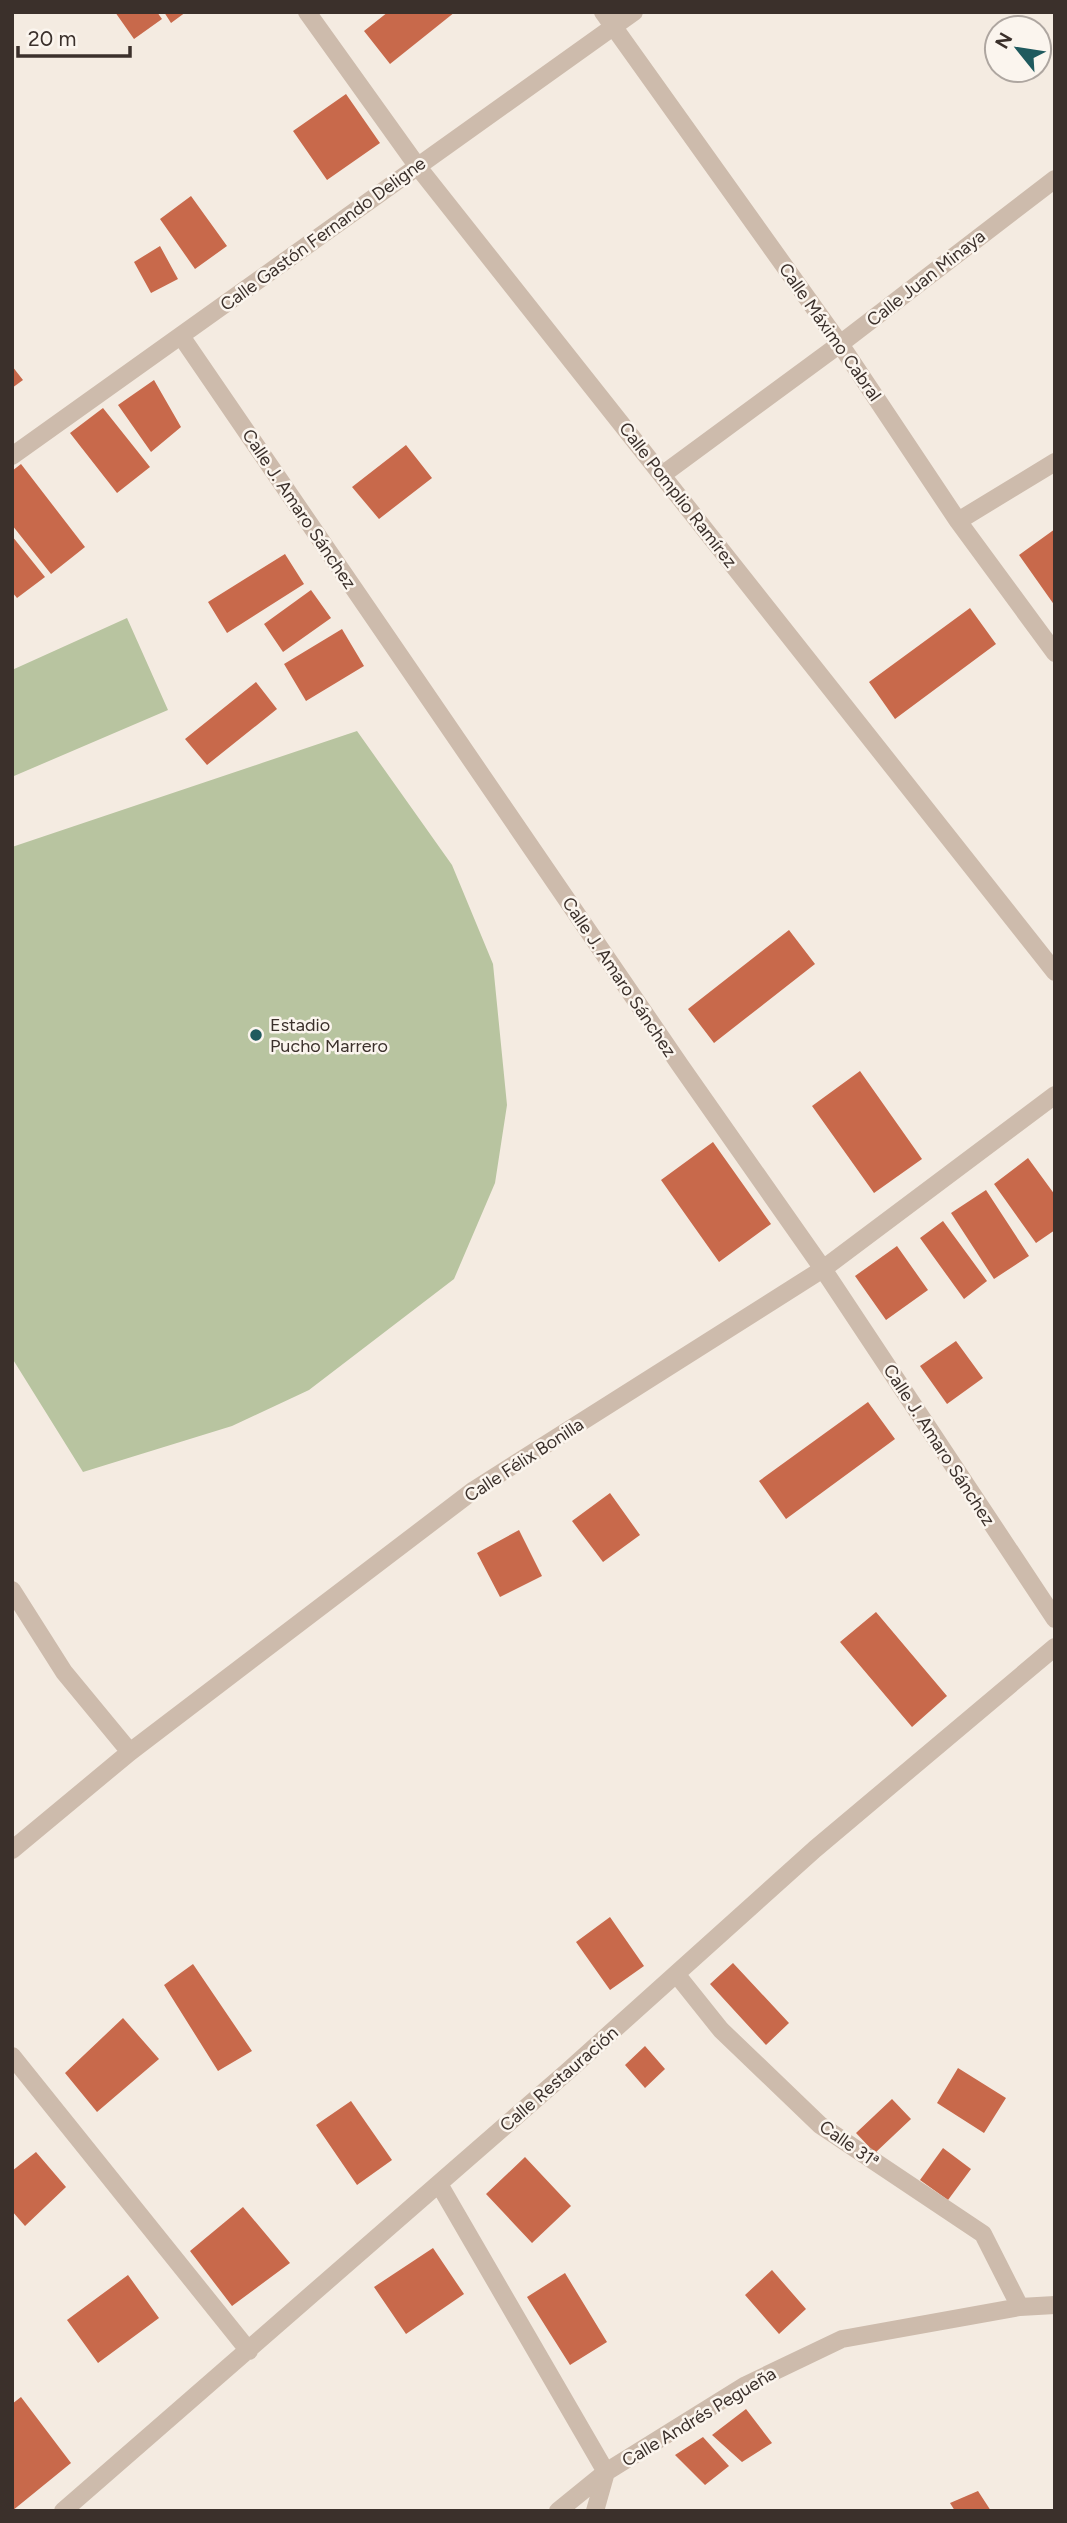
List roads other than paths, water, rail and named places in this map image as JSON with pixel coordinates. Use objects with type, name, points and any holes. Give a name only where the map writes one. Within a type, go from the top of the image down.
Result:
[{"type":"street","name":"Calle Pomplio Ramírez","points":[[307,12],[418,167],[1055,972]]},
{"type":"street","name":"Calle Gastón Fernando Deligne","points":[[12,456],[418,167],[608,20],[634,12]]},
{"type":"street","name":"Calle Máximo Cabral","points":[[608,20],[840,344],[958,521],[1055,653]]},
{"type":"street","name":"Calle Juan Minaya","points":[[662,475],[840,344],[1055,179]]},
{"type":"street","name":"Calle J. Amaro Sánchez","points":[[181,336],[823,1269],[1055,1619]]},
{"type":"street","points":[[958,521],[1055,462]]},
{"type":"street","name":"Calle Félix Bonilla","points":[[12,1850],[130,1752],[474,1490],[823,1269],[1055,1095]]},
{"type":"street","points":[[12,1590],[64,1672],[130,1752]]},
{"type":"street","name":"Calle Restauración","points":[[63,2511],[677,1975],[815,1849],[1055,1647]]},
{"type":"street","name":"Calle 31ª","points":[[677,1975],[721,2030],[820,2126],[983,2234],[1020,2306]]},
{"type":"street","points":[[12,2056],[249,2351]]},
{"type":"street","points":[[439,2184],[606,2472],[595,2511]]},
{"type":"street","name":"Calle Andrés Pegueña","points":[[558,2511],[606,2472],[746,2385],[842,2339],[1020,2306],[1055,2305]]},
{"type":"place","name":"Estadio Pucho Marrero","points":[[256,1035]]}]
